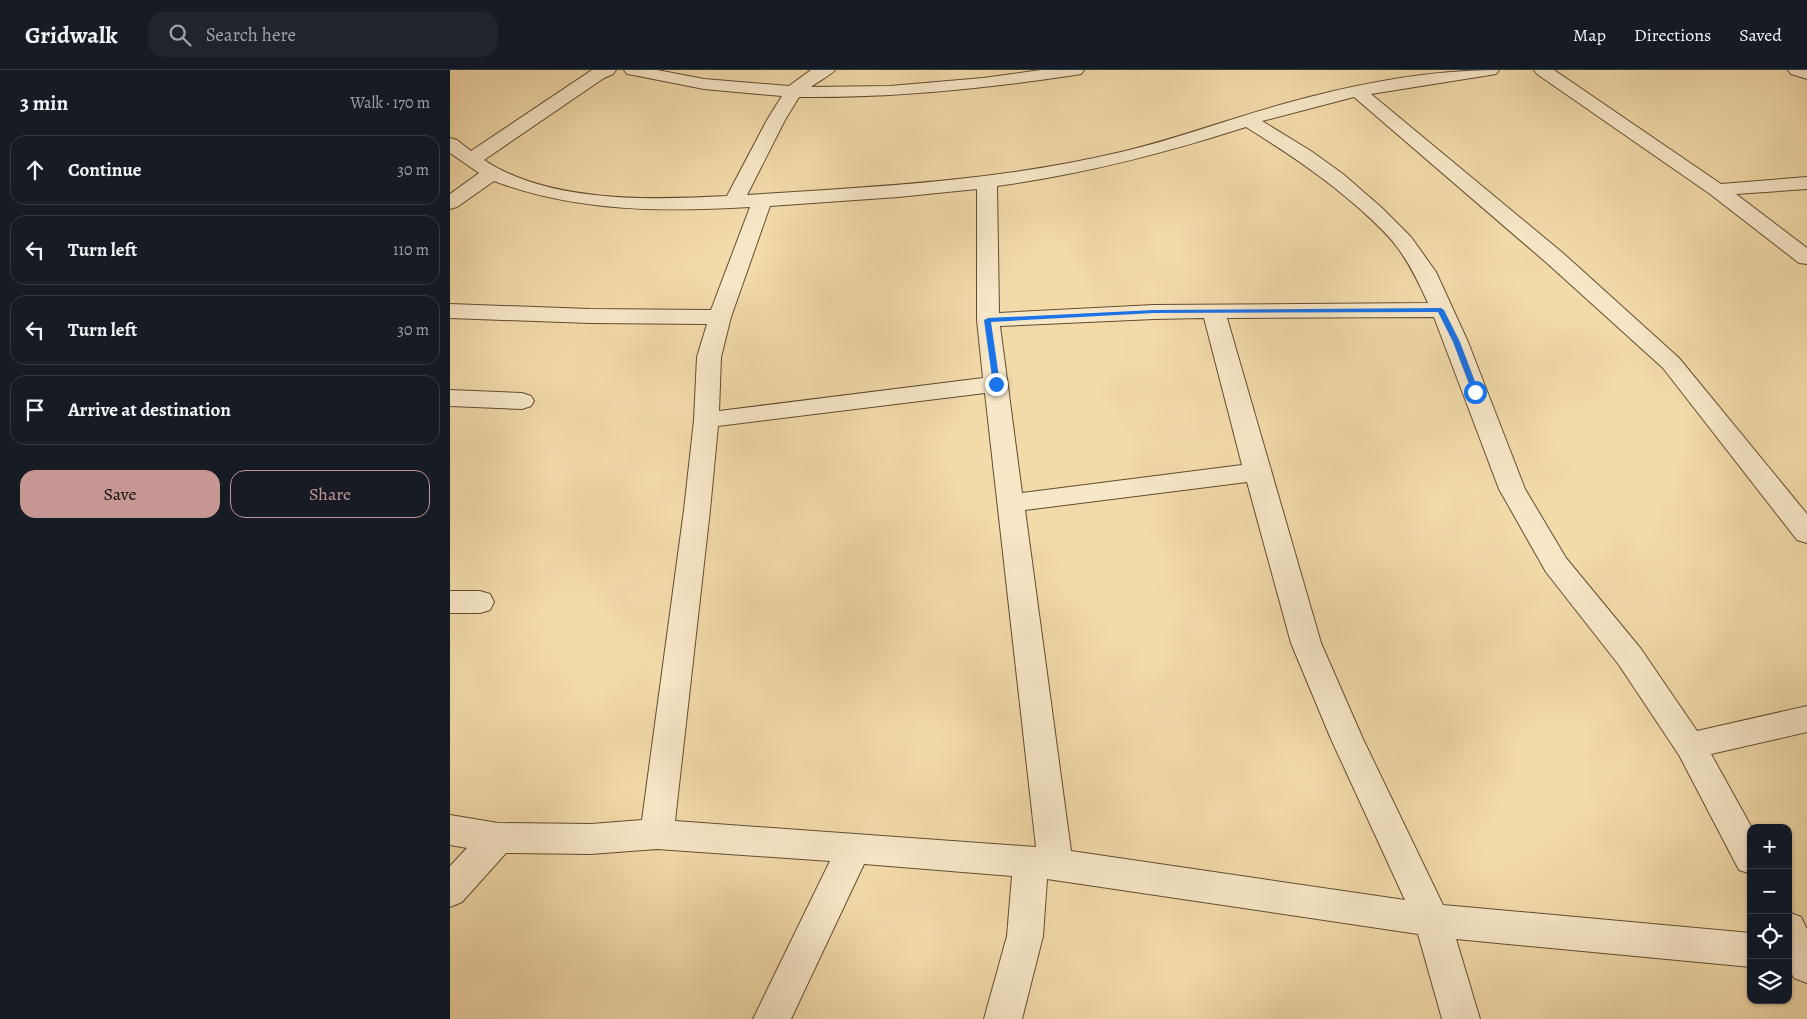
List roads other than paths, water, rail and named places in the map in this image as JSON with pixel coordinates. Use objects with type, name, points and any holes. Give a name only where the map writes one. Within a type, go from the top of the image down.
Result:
[{"type":"street","points":[[472,159],[598,74],[607,70]]},
{"type":"street","points":[[633,70],[703,84],[794,91],[884,91],[948,88],[1075,70]]},
{"type":"street","points":[[734,202],[776,120],[794,91],[818,73],[826,70]]},
{"type":"street","points":[[450,144],[492,173],[539,191],[621,203],[762,201],[909,191],[987,182],[1096,164],[1189,140],[1314,101],[1490,70]]},
{"type":"street","points":[[1543,70],[1717,190],[1805,255]]},
{"type":"street","points":[[1797,70],[1807,74]]},
{"type":"street","points":[[1358,92],[1556,259],[1671,363],[1807,533]]},
{"type":"street","points":[[1248,121],[1304,155],[1336,178],[1375,212],[1404,241],[1425,272],[1456,342],[1512,489],[1556,566],[1630,657],[1690,746],[1747,852]]},
{"type":"street","points":[[450,203],[492,173]]},
{"type":"street","points":[[987,182],[988,320],[1012,504],[1043,863],[1003,1019]]},
{"type":"street","points":[[1717,190],[1807,184]]},
{"type":"street","points":[[657,834],[697,510],[706,420],[709,357],[720,317],[762,201]]},
{"type":"street","points":[[450,310],[590,316],[720,317]]},
{"type":"street","points":[[988,320],[1109,313],[1441,310]]},
{"type":"street","points":[[1214,312],[1306,643],[1347,740],[1432,920],[1461,1019]]},
{"type":"street","points":[[706,420],[996,384]]},
{"type":"street","points":[[450,398],[522,401]]},
{"type":"street","points":[[1012,504],[1257,472]]},
{"type":"street","points":[[450,602],[480,602]]},
{"type":"street","points":[[1690,746],[1807,720]]},
{"type":"street","points":[[450,830],[498,838],[591,839],[657,834],[1043,863],[1432,920],[1747,950]]},
{"type":"street","points":[[450,891],[498,838]]},
{"type":"street","points":[[772,1019],[854,848]]}]
